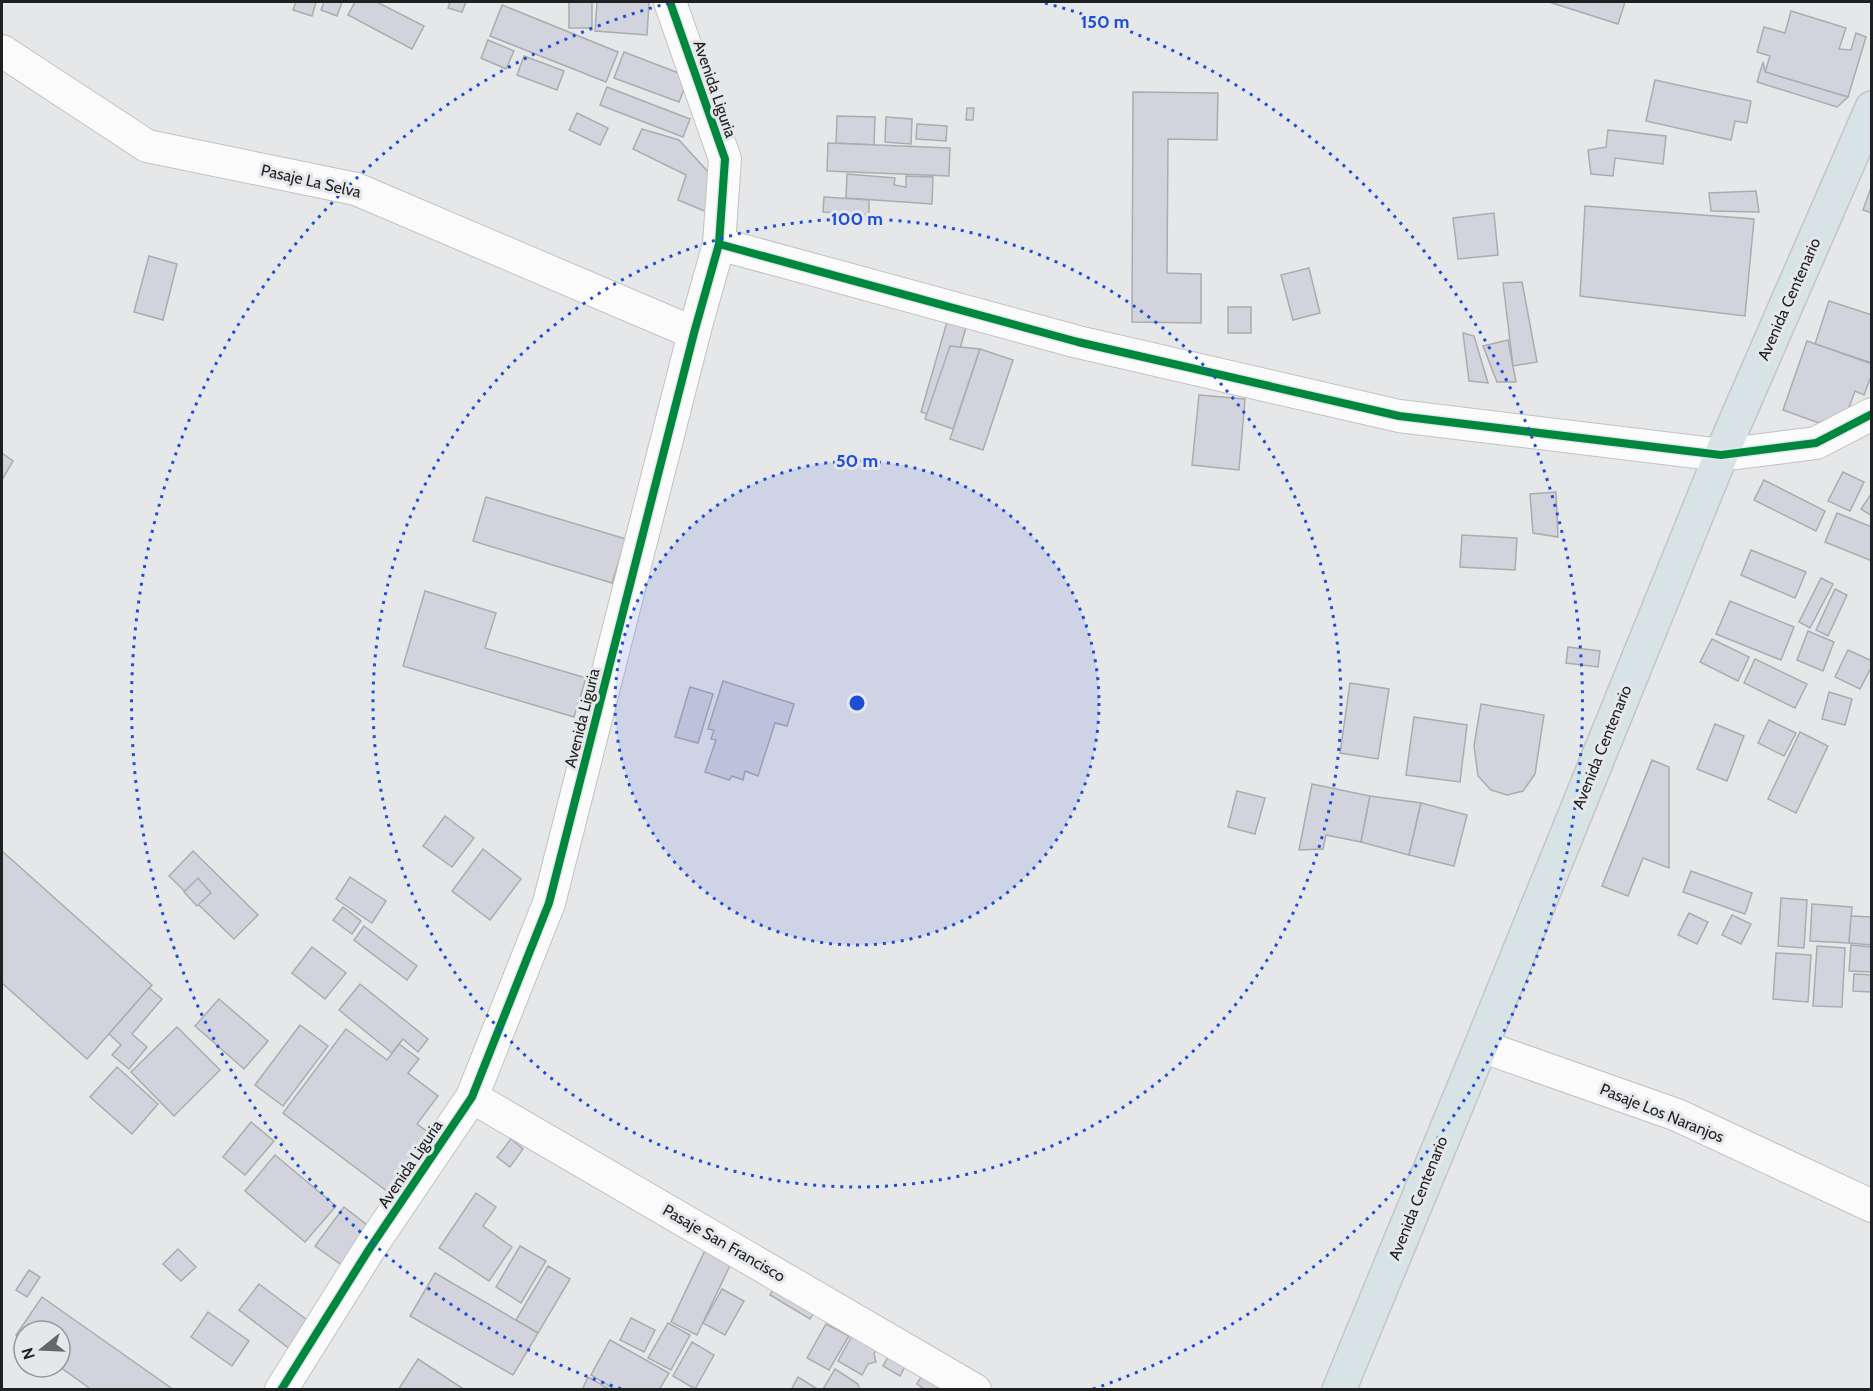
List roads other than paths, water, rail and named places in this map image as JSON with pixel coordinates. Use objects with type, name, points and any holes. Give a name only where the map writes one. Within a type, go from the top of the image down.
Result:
[{"type":"main road","name":"Avenida Centenario","points":[[1339,1389],[1481,1046],[1720,455],[1872,108]]},
{"type":"street","name":"Avenida Liguria","points":[[281,1389],[368,1251],[472,1097],[549,903],[719,243],[725,159],[670,2]]},
{"type":"street","name":"Pasaje La Selva","points":[[2,51],[147,146],[356,189],[694,333]]},
{"type":"street","points":[[719,243],[1078,342],[1399,416],[1720,455],[1816,443],[1872,414]]},
{"type":"street","name":"Pasaje Los Naranjos","points":[[1481,1046],[1677,1115],[1872,1206]]},
{"type":"street","name":"Pasaje San Francisco","points":[[472,1097],[975,1389]]}]
